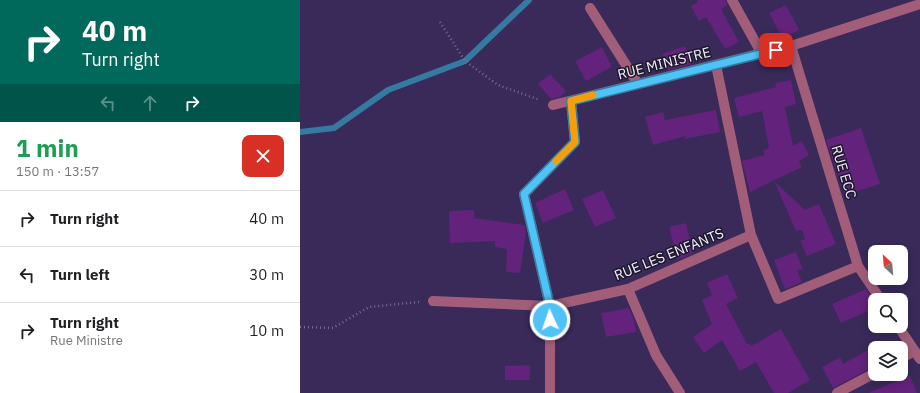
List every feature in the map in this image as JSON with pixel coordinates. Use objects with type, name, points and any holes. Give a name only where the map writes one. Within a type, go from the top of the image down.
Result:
[{"type":"street","points":[[732,0],[762,54]]},
{"type":"street","name":"RUE MINISTRE","points":[[553,105],[762,54],[920,4]]},
{"type":"street","points":[[590,8],[638,84]]},
{"type":"street","name":"RUE ECC","points":[[791,46],[858,266],[875,293]]},
{"type":"street","points":[[716,65],[751,235],[778,299],[858,266]]},
{"type":"street","points":[[550,393],[550,306],[524,194],[575,142],[571,101]]},
{"type":"street","name":"RUE LES ENFANTS","points":[[433,301],[550,306],[628,289],[751,235]]},
{"type":"street","points":[[628,289],[656,355],[680,393]]},
{"type":"street","points":[[903,333],[917,355]]},
{"type":"street","points":[[837,393],[868,377]]},
{"type":"path","points":[[440,22],[465,61],[498,85],[553,105]]},
{"type":"path","points":[[301,328],[333,328],[369,307],[433,301]]},
{"type":"building","points":[[697,0],[726,0],[727,5],[721,9],[739,42],[725,49],[706,17],[699,21],[691,6],[698,2]]},
{"type":"building","points":[[786,5],[799,30],[783,39],[769,13]]},
{"type":"building","points":[[685,46],[692,64],[668,70],[662,54]]},
{"type":"building","points":[[602,47],[612,67],[586,81],[575,61]]},
{"type":"building","points":[[550,74],[566,91],[560,97],[551,99],[538,84]]},
{"type":"building","points":[[791,80],[796,104],[785,107],[793,146],[802,141],[809,155],[799,161],[802,167],[750,192],[742,161],[765,155],[763,151],[769,148],[762,111],[739,117],[734,98],[776,87],[775,83]]},
{"type":"building","points":[[716,110],[720,132],[685,139],[685,136],[653,145],[645,117],[663,112],[665,120]]},
{"type":"building","points":[[861,128],[880,184],[845,195],[826,140]]},
{"type":"building","points":[[774,181],[805,210],[819,204],[836,244],[807,256],[800,241],[805,239],[802,230],[796,231]]},
{"type":"building","points":[[565,189],[574,210],[543,223],[535,203]]},
{"type":"building","points":[[603,190],[616,218],[595,227],[582,199]]},
{"type":"building","points":[[474,210],[474,218],[524,225],[526,232],[520,273],[506,272],[507,249],[495,247],[495,241],[450,243],[449,211]]},
{"type":"building","points":[[686,223],[693,253],[677,259],[669,227]]},
{"type":"building","points":[[796,252],[803,269],[797,270],[802,282],[785,289],[774,260]]},
{"type":"building","points":[[727,274],[738,298],[726,304],[747,344],[749,343],[751,346],[781,329],[810,380],[788,393],[774,393],[756,362],[740,371],[722,340],[704,353],[693,337],[712,324],[702,300],[712,295],[707,283]]},
{"type":"building","points":[[866,289],[869,293],[868,311],[841,323],[832,304]]},
{"type":"building","points":[[629,308],[634,320],[636,332],[606,337],[601,313]]},
{"type":"building","points":[[868,350],[868,370],[833,388],[822,367],[840,357],[843,364]]},
{"type":"building","points":[[530,365],[530,380],[505,380],[505,366]]},
{"type":"building","points":[[910,376],[917,393],[870,393],[898,381],[908,381],[908,377]]},
{"type":"waterway","points":[[300,132],[334,128],[388,90],[465,61],[529,0]]},
{"type":"slow traffic","points":[[556,161],[575,142],[571,101],[593,95]]},
{"type":"route","points":[[550,320],[550,306],[524,194],[575,142],[571,101],[776,50]]}]
